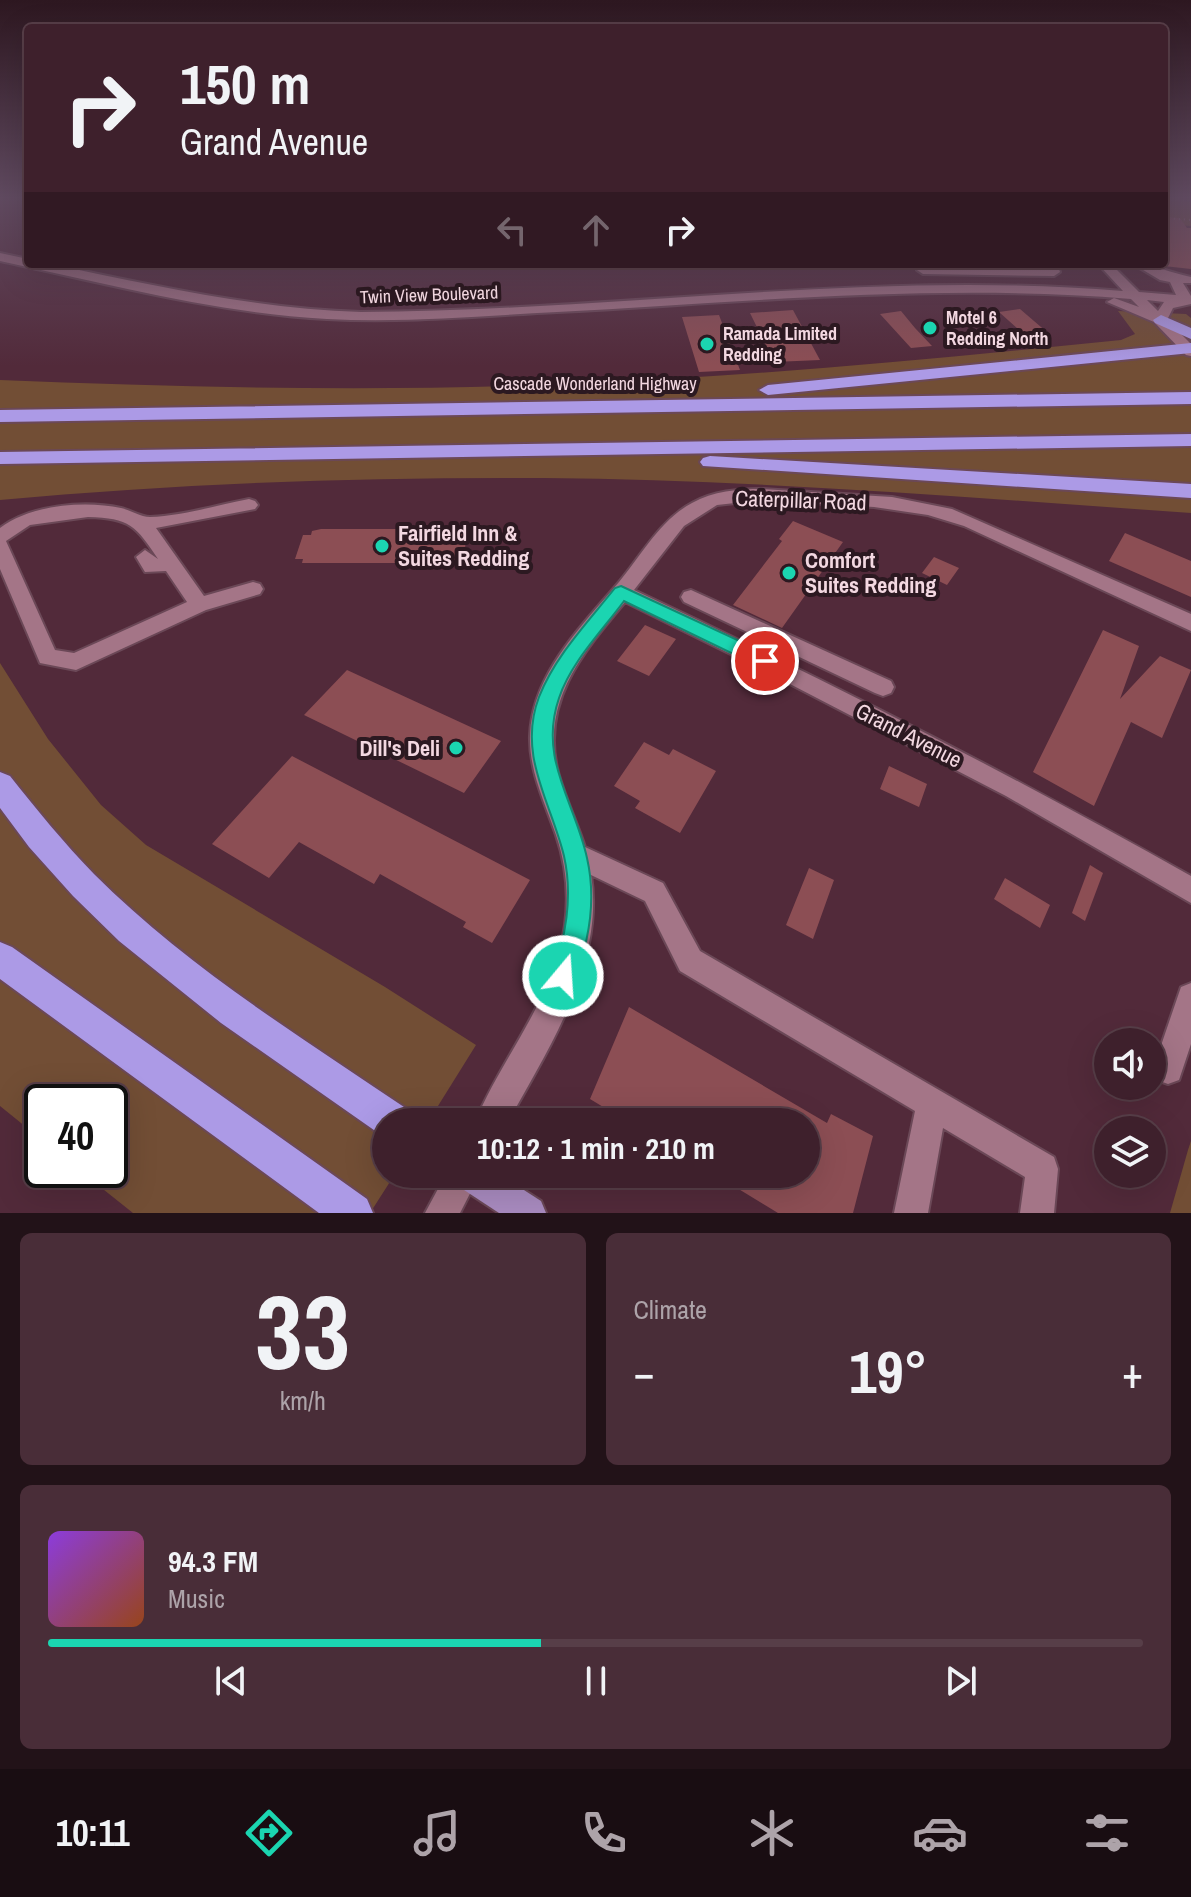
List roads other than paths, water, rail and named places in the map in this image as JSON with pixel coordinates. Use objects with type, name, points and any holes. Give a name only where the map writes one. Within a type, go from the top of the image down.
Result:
[{"type":"highway","points":[[1161,320],[1190,346]]},
{"type":"highway","points":[[525,406],[586,399],[785,389],[1190,346]]},
{"type":"highway","name":"Cascade Wonderland Highway","points":[[0,416],[1187,398]]},
{"type":"highway","points":[[0,458],[1191,440]]},
{"type":"highway","points":[[500,450],[550,456],[868,469],[1191,491]]},
{"type":"highway","points":[[0,785],[73,875],[135,936],[241,1016],[374,1108]]},
{"type":"highway","points":[[0,959],[353,1213]]},
{"type":"main road","points":[[491,1188],[529,1213]]},
{"type":"street","name":"Twin View Boulevard","points":[[0,257],[24,263]]},
{"type":"street","name":"Twin View Boulevard","points":[[50,268],[254,308],[367,316],[895,290],[1059,291],[1188,299]]},
{"type":"street","points":[[923,270],[1054,272],[1052,268]]},
{"type":"street","points":[[1108,268],[1161,320]]},
{"type":"street","points":[[1145,268],[1154,274],[1191,280]]},
{"type":"street","points":[[1161,320],[1168,305],[1188,299],[1175,279]]},
{"type":"street","points":[[1059,291],[1118,302],[1161,320]]},
{"type":"street","name":"Caterpillar Road","points":[[498,1108],[544,1022],[573,952],[579,920],[575,855],[548,782],[542,743],[543,720],[562,669],[621,592],[695,507],[720,498],[741,496],[809,497],[897,504],[966,520],[1191,623]]},
{"type":"street","points":[[171,564],[152,567],[143,554],[137,540],[146,527],[249,505]]},
{"type":"street","points":[[0,537],[23,520],[106,510],[132,514],[146,527],[199,605]]},
{"type":"street","points":[[0,546],[47,657],[76,662],[199,605],[253,589]]},
{"type":"street","name":"Grand Avenue","points":[[621,592],[765,661],[1015,789],[1191,890]]},
{"type":"street","points":[[691,597],[883,687]]},
{"type":"street","points":[[575,855],[654,892],[690,961],[1042,1169],[1037,1213]]},
{"type":"street","points":[[1168,1069],[1191,997]]},
{"type":"street","points":[[911,1213],[932,1104]]},
{"type":"street","points":[[442,1213],[456,1188]]},
{"type":"place","name":"Motel 6 Redding North","points":[[930,328]]},
{"type":"place","name":"Ramada Limited Redding","points":[[707,344]]},
{"type":"place","name":"Fairfield Inn & Suites Redding","points":[[382,546]]},
{"type":"place","name":"Comfort Suites Redding","points":[[789,573]]},
{"type":"place","name":"Dill's Deli","points":[[456,748]]}]
